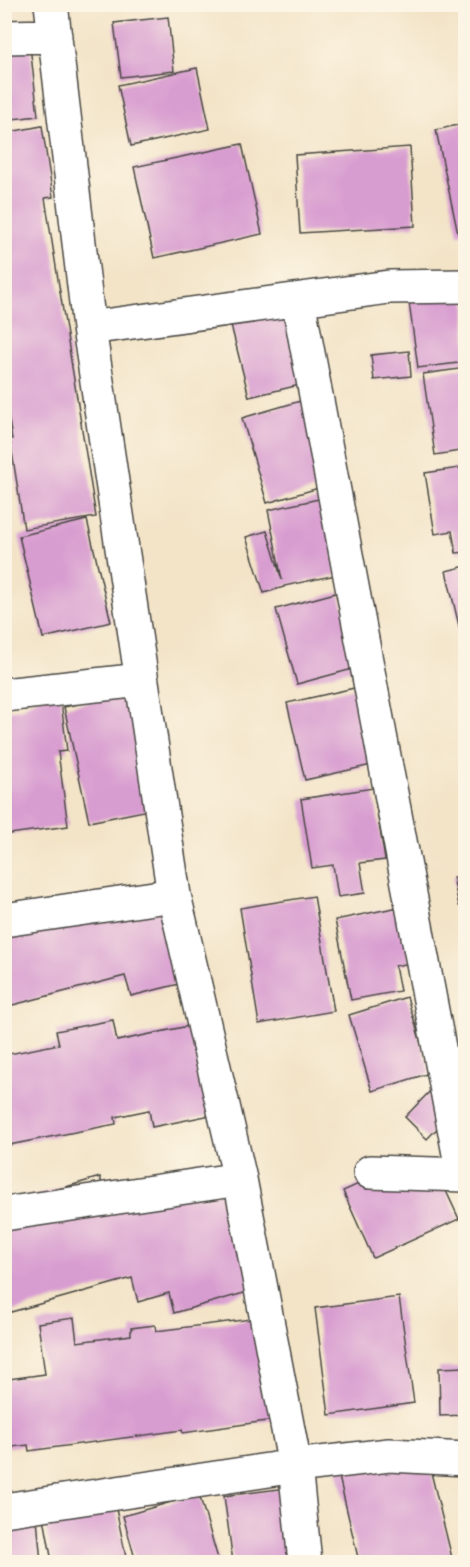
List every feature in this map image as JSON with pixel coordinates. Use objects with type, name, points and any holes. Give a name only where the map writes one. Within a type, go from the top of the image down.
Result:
[{"type":"street","points":[[4,37],[53,20],[89,328],[174,895],[240,1179],[295,1466],[305,1563]]},
{"type":"street","points":[[89,328],[389,287],[465,286]]},
{"type":"street","points":[[298,300],[464,1175],[370,1172]]},
{"type":"street","points":[[4,695],[141,680]]},
{"type":"street","points":[[4,920],[174,895]]},
{"type":"street","points":[[4,1214],[240,1179]]},
{"type":"street","points":[[4,1510],[295,1466],[389,1455],[465,1459]]},
{"type":"building","points":[[168,17],[174,71],[121,77],[114,23]]},
{"type":"building","points":[[28,28],[38,116],[4,120],[4,31]]},
{"type":"building","points":[[197,68],[210,129],[131,146],[118,85]]},
{"type":"building","points":[[466,123],[466,233],[458,234],[436,130]]},
{"type":"building","points":[[42,126],[53,197],[45,198],[96,517],[24,529],[4,389],[4,133]]},
{"type":"building","points":[[242,144],[262,234],[154,258],[134,167]]},
{"type":"building","points":[[410,147],[415,226],[300,233],[295,155]]},
{"type":"building","points":[[466,280],[466,362],[418,368],[407,288]]},
{"type":"building","points":[[290,307],[308,383],[249,397],[230,321]]},
{"type":"building","points":[[409,351],[411,376],[374,380],[371,355]]},
{"type":"building","points":[[466,368],[466,450],[435,455],[423,374]]},
{"type":"building","points":[[304,400],[329,485],[267,503],[242,418]]},
{"type":"building","points":[[466,467],[466,552],[456,553],[452,531],[435,534],[425,473]]},
{"type":"building","points":[[328,497],[336,575],[284,586],[264,593],[246,537],[267,531],[282,580],[268,510]]},
{"type":"building","points":[[87,520],[111,622],[43,638],[19,536]]},
{"type":"building","points":[[466,566],[466,651],[465,651],[446,571]]},
{"type":"building","points":[[339,592],[360,667],[297,684],[276,609]]},
{"type":"building","points":[[59,685],[67,751],[58,752],[68,826],[10,834],[7,811],[4,811],[4,711],[20,709]]},
{"type":"building","points":[[359,687],[376,764],[305,780],[287,703]]},
{"type":"building","points":[[146,690],[149,810],[89,822],[64,707]]},
{"type":"building","points":[[373,788],[385,860],[360,863],[365,893],[338,897],[333,865],[312,868],[301,799]]},
{"type":"building","points":[[466,874],[466,905],[459,906],[453,877]]},
{"type":"building","points":[[173,880],[199,979],[131,996],[125,976],[5,1007],[5,930]]},
{"type":"building","points":[[314,896],[334,1011],[259,1024],[240,908]]},
{"type":"building","points":[[399,907],[410,963],[395,966],[400,991],[351,1000],[335,920]]},
{"type":"building","points":[[407,997],[430,1073],[372,1091],[349,1015]]},
{"type":"building","points":[[113,1020],[117,1041],[198,1024],[216,1114],[152,1127],[149,1110],[115,1117],[116,1124],[4,1146],[4,1055],[59,1044],[56,1031]]},
{"type":"building","points":[[433,1088],[455,1110],[427,1139],[405,1117]]},
{"type":"building","points":[[434,1165],[459,1219],[373,1258],[343,1191],[387,1171]]},
{"type":"building","points":[[234,1173],[268,1286],[174,1313],[169,1293],[138,1302],[132,1278],[11,1312],[4,1292],[4,1205],[100,1177],[106,1199]]},
{"type":"building","points":[[399,1297],[414,1403],[329,1415],[315,1308]]},
{"type":"building","points":[[74,1318],[77,1342],[131,1335],[131,1328],[155,1325],[156,1331],[259,1318],[274,1420],[29,1451],[28,1445],[4,1448],[4,1357],[9,1379],[45,1374],[38,1323]]},
{"type":"building","points":[[466,1367],[466,1415],[440,1416],[439,1368]]},
{"type":"building","points":[[425,1448],[453,1562],[359,1562],[337,1468]]},
{"type":"building","points":[[295,1487],[305,1556],[256,1562],[233,1562],[224,1496]]},
{"type":"building","points":[[199,1494],[219,1562],[136,1562],[123,1516]]},
{"type":"building","points":[[35,1498],[41,1562],[4,1562],[4,1500]]},
{"type":"building","points":[[115,1504],[127,1562],[52,1562],[44,1518]]}]
